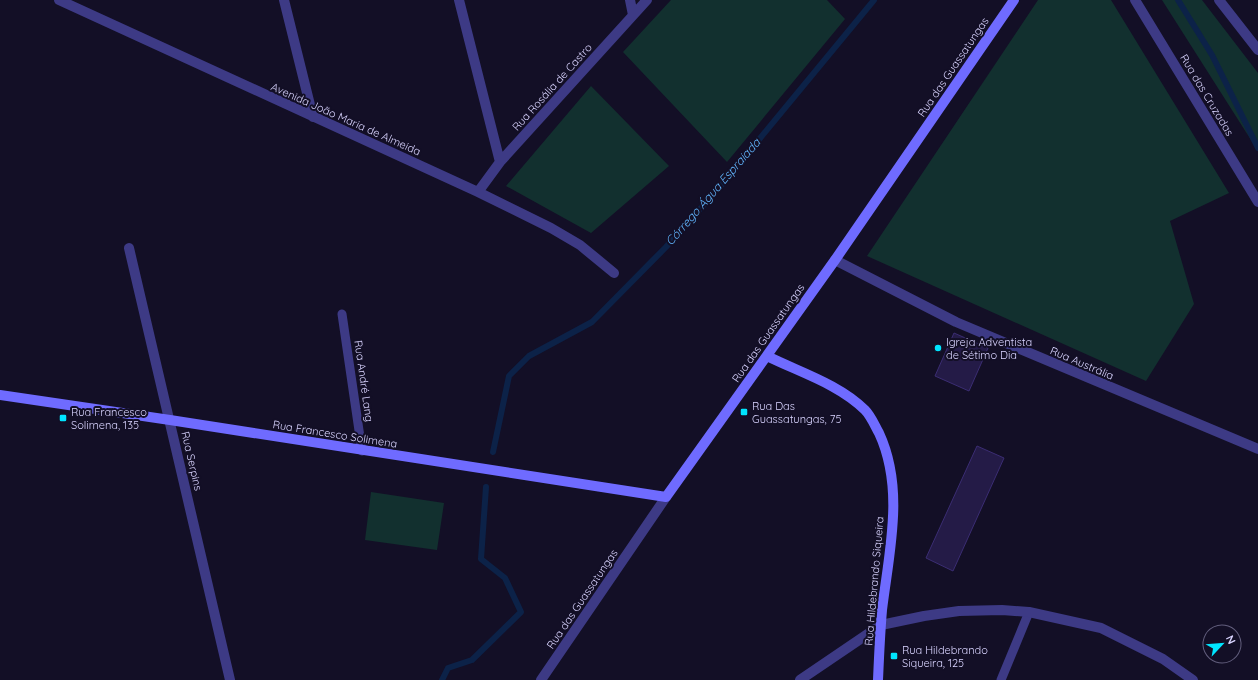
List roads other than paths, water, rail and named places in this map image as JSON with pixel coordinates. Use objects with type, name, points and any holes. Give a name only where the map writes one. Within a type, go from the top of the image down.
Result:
[{"type":"street","name":"Avenida João Maria de Almeida","points":[[59,0],[478,192],[551,228],[580,245],[614,273]]},
{"type":"street","points":[[284,0],[313,117]]},
{"type":"street","points":[[459,0],[500,162]]},
{"type":"street","points":[[630,0],[633,15]]},
{"type":"street","name":"Rua Rosália de Castro","points":[[478,192],[500,162],[647,0]]},
{"type":"street","name":"Rua das Guassatungas","points":[[541,680],[666,497],[835,260],[1014,0]]},
{"type":"street","name":"Rua das Cruzadas","points":[[1135,0],[1258,202]]},
{"type":"street","points":[[1219,0],[1258,50]]},
{"type":"street","name":"Rua Serpins","points":[[129,248],[230,680]]},
{"type":"street","name":"Rua Austrália","points":[[835,260],[956,322],[1258,449]]},
{"type":"street","name":"Rua Hildebrando Siqueira","points":[[767,356],[850,397],[866,411],[885,448],[891,471],[893,505],[890,553],[881,625],[878,680]]},
{"type":"street","name":"Rua Francesco Solimena","points":[[0,395],[666,497]]},
{"type":"street","points":[[800,680],[881,625],[924,616],[959,611],[1002,610],[1028,612],[1101,628],[1163,659],[1192,680]]},
{"type":"lane","name":"Rua André Lang","points":[[342,314],[362,451]]},
{"type":"lane","points":[[1001,680],[1028,612]]},
{"type":"waterway","name":"Córrego Água Espraiada","points":[[493,452],[509,376],[529,356],[592,322],[666,247],[719,188],[874,0]]},
{"type":"waterway","points":[[1178,0],[1212,55],[1258,148]]},
{"type":"waterway","points":[[442,680],[448,668],[472,660],[521,612],[505,578],[481,559],[486,487]]},
{"type":"place","name":"Igreja Adventista de Sétimo Dia","points":[[938,348]]},
{"type":"place","name":"Rua Das Guassatungas, 75","points":[[744,412]]},
{"type":"place","name":"Rua Francesco Solimena, 135","points":[[63,418]]},
{"type":"place","name":"Rua Hildebrando Siqueira, 125","points":[[894,656]]}]
